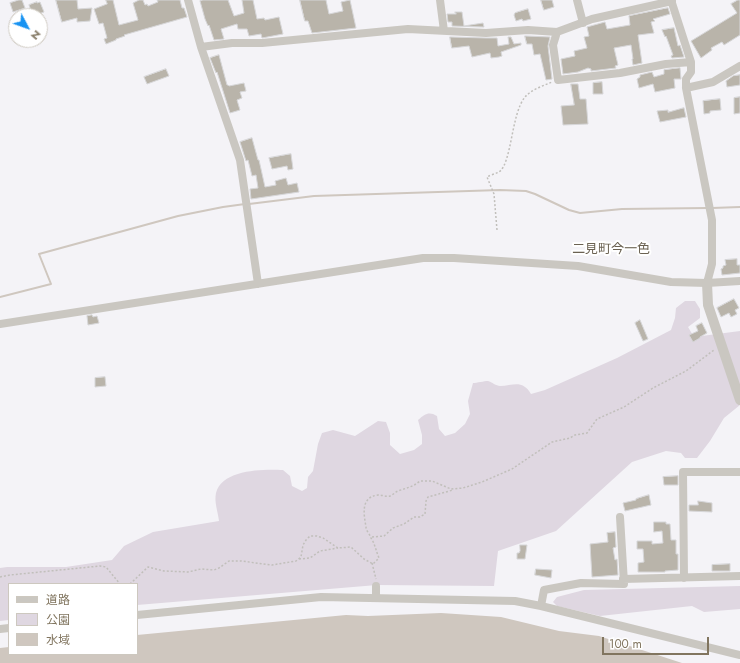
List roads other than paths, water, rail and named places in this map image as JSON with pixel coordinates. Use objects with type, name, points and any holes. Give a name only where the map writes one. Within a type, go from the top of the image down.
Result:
[{"type":"street","points":[[188,0],[201,47],[240,160],[258,284]]},
{"type":"street","points":[[440,0],[444,31]]},
{"type":"street","points":[[577,0],[583,23]]},
{"type":"street","points":[[201,47],[232,43],[262,42],[408,29],[486,33],[528,30],[557,32],[607,16],[672,1],[691,62],[691,72],[686,79],[686,88],[712,220],[712,264],[707,283],[708,304],[740,400]]},
{"type":"street","points":[[557,32],[553,45],[558,80],[620,73],[666,64],[691,62]]},
{"type":"street","points":[[686,88],[713,82],[740,66]]},
{"type":"street","points":[[0,324],[423,258],[454,258],[578,266],[671,282],[707,283],[740,281]]},
{"type":"street","points":[[684,578],[683,472],[740,472]]},
{"type":"street","points":[[620,517],[624,584]]},
{"type":"street","points":[[624,584],[623,579],[740,576]]},
{"type":"street","points":[[541,606],[544,590],[581,583],[624,584]]},
{"type":"street","points":[[376,586],[376,598]]},
{"type":"street","points":[[138,615],[321,597],[515,601],[541,606],[740,655]]},
{"type":"water","points":[[441,613],[501,617],[559,631],[599,636],[682,663],[0,663],[0,648],[8,647],[8,655],[138,655],[138,635],[346,615],[368,616]]},
{"type":"waterway","points":[[249,204],[314,196],[500,190],[526,191],[569,210],[580,213],[622,209],[707,208]]},
{"type":"waterway","points":[[0,297],[51,284],[39,254],[178,216],[245,204]]},
{"type":"waterway","points":[[712,208],[740,207]]},
{"type":"district","name":"二見町今一色","points":[[611,250]]}]
